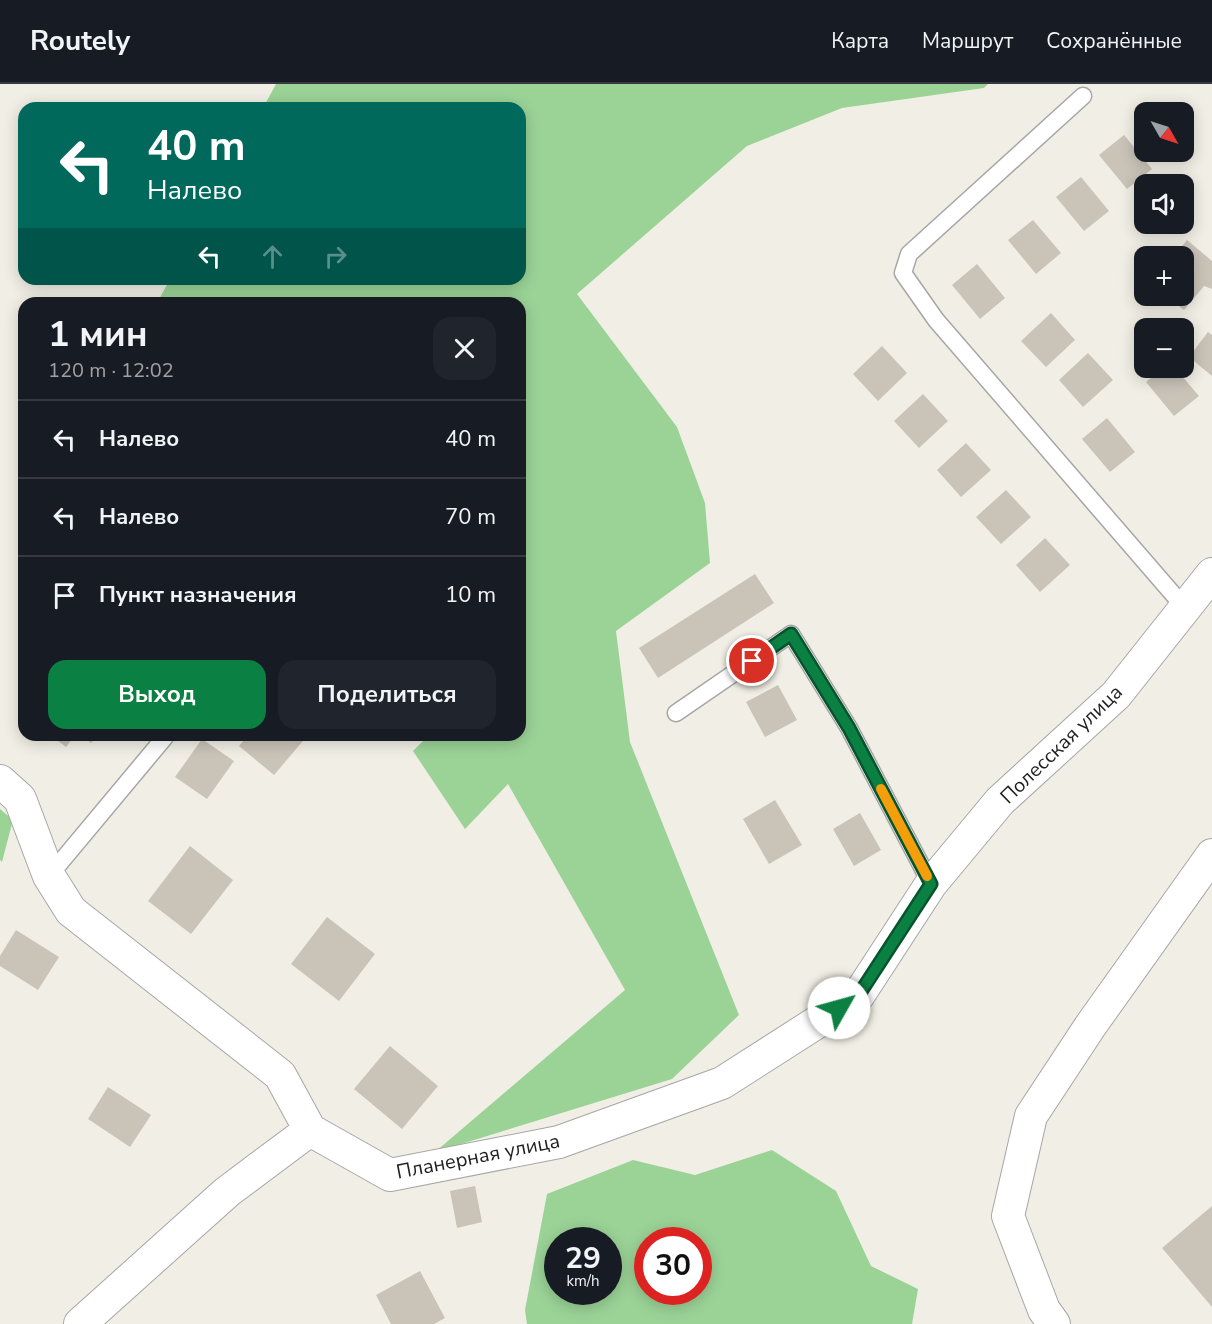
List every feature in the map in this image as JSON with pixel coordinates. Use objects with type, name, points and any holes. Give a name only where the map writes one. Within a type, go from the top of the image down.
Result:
[{"type":"street","name":"Полесская улица","points":[[931,884],[1000,801],[1116,695],[1212,574]]},
{"type":"street","points":[[0,782],[20,799],[49,876],[71,911],[280,1075],[310,1130],[227,1191],[80,1324]]},
{"type":"street","points":[[1054,1324],[1044,1310],[1008,1216],[1031,1116],[1091,1025],[1212,855]]},
{"type":"street","name":"Планерная улица","points":[[310,1130],[390,1175],[559,1142],[722,1083],[858,996],[931,884]]},
{"type":"lane","points":[[1083,96],[909,254],[903,273],[936,320],[1185,608]]},
{"type":"lane","points":[[676,714],[791,634],[849,728],[931,884]]},
{"type":"lane","points":[[49,876],[162,741]]},
{"type":"green space","points":[[276,84],[988,84],[984,88],[842,108],[747,146],[577,294],[677,427],[705,503],[710,563],[616,631],[630,742],[739,1015],[672,1079],[435,1152],[625,990],[508,784],[465,829],[413,751],[423,741],[526,741],[526,297],[160,297],[167,285],[526,285],[526,102],[266,102]]},
{"type":"green space","points":[[0,809],[13,820],[2,862],[0,860]]},
{"type":"green space","points":[[772,1150],[836,1191],[871,1266],[918,1289],[912,1324],[527,1324],[525,1310],[547,1194],[633,1160],[695,1175]]},
{"type":"building","points":[[1124,135],[1134,147],[1134,162],[1146,162],[1152,169],[1146,174],[1134,174],[1134,183],[1127,189],[1099,155]]},
{"type":"building","points":[[1081,177],[1109,211],[1084,231],[1056,197]]},
{"type":"building","points":[[1033,220],[1061,253],[1036,274],[1008,240]]},
{"type":"building","points":[[1187,240],[1212,261],[1212,289],[1204,286],[1194,298],[1194,246],[1182,246]]},
{"type":"building","points":[[977,264],[1005,298],[980,319],[952,285]]},
{"type":"building","points":[[1051,313],[1075,340],[1046,367],[1021,341]]},
{"type":"building","points":[[1208,332],[1212,335],[1212,376],[1194,361],[1194,350]]},
{"type":"building","points":[[882,346],[907,373],[878,401],[853,374]]},
{"type":"building","points":[[1088,353],[1113,380],[1083,407],[1059,380]]},
{"type":"building","points":[[1151,378],[1184,378],[1199,396],[1174,416],[1146,382]]},
{"type":"building","points":[[923,394],[948,421],[919,448],[894,421]]},
{"type":"building","points":[[1107,418],[1135,452],[1110,472],[1082,439]]},
{"type":"building","points":[[966,443],[991,470],[961,497],[937,470]]},
{"type":"building","points":[[1006,490],[1031,517],[1001,544],[976,517]]},
{"type":"building","points":[[1045,538],[1070,565],[1040,592],[1016,565]]},
{"type":"building","points":[[755,574],[774,603],[658,678],[639,648]]},
{"type":"building","points":[[778,685],[797,720],[765,737],[746,702]]},
{"type":"building","points":[[58,741],[70,741],[66,747]]},
{"type":"building","points":[[201,741],[205,741],[234,761],[207,799],[175,777]]},
{"type":"building","points":[[243,741],[303,741],[274,775],[239,746]]},
{"type":"building","points":[[775,800],[802,845],[769,864],[743,819]]},
{"type":"building","points":[[860,813],[881,850],[854,866],[833,829]]},
{"type":"building","points":[[190,846],[233,880],[191,934],[148,901]]},
{"type":"building","points":[[327,917],[375,954],[339,1001],[291,964]]},
{"type":"building","points":[[16,930],[59,957],[38,990],[0,966],[0,956]]},
{"type":"building","points":[[390,1046],[438,1086],[402,1129],[354,1089]]},
{"type":"building","points":[[108,1087],[151,1115],[130,1147],[88,1119]]},
{"type":"building","points":[[475,1186],[482,1222],[457,1228],[450,1191]]},
{"type":"building","points":[[1212,1206],[1212,1307],[1162,1248]]},
{"type":"building","points":[[420,1271],[445,1318],[434,1324],[391,1324],[376,1295]]},
{"type":"slow traffic","points":[[881,789],[927,876]]},
{"type":"route","points":[[752,661],[791,634],[849,728],[931,884],[858,996],[839,1008]]}]
